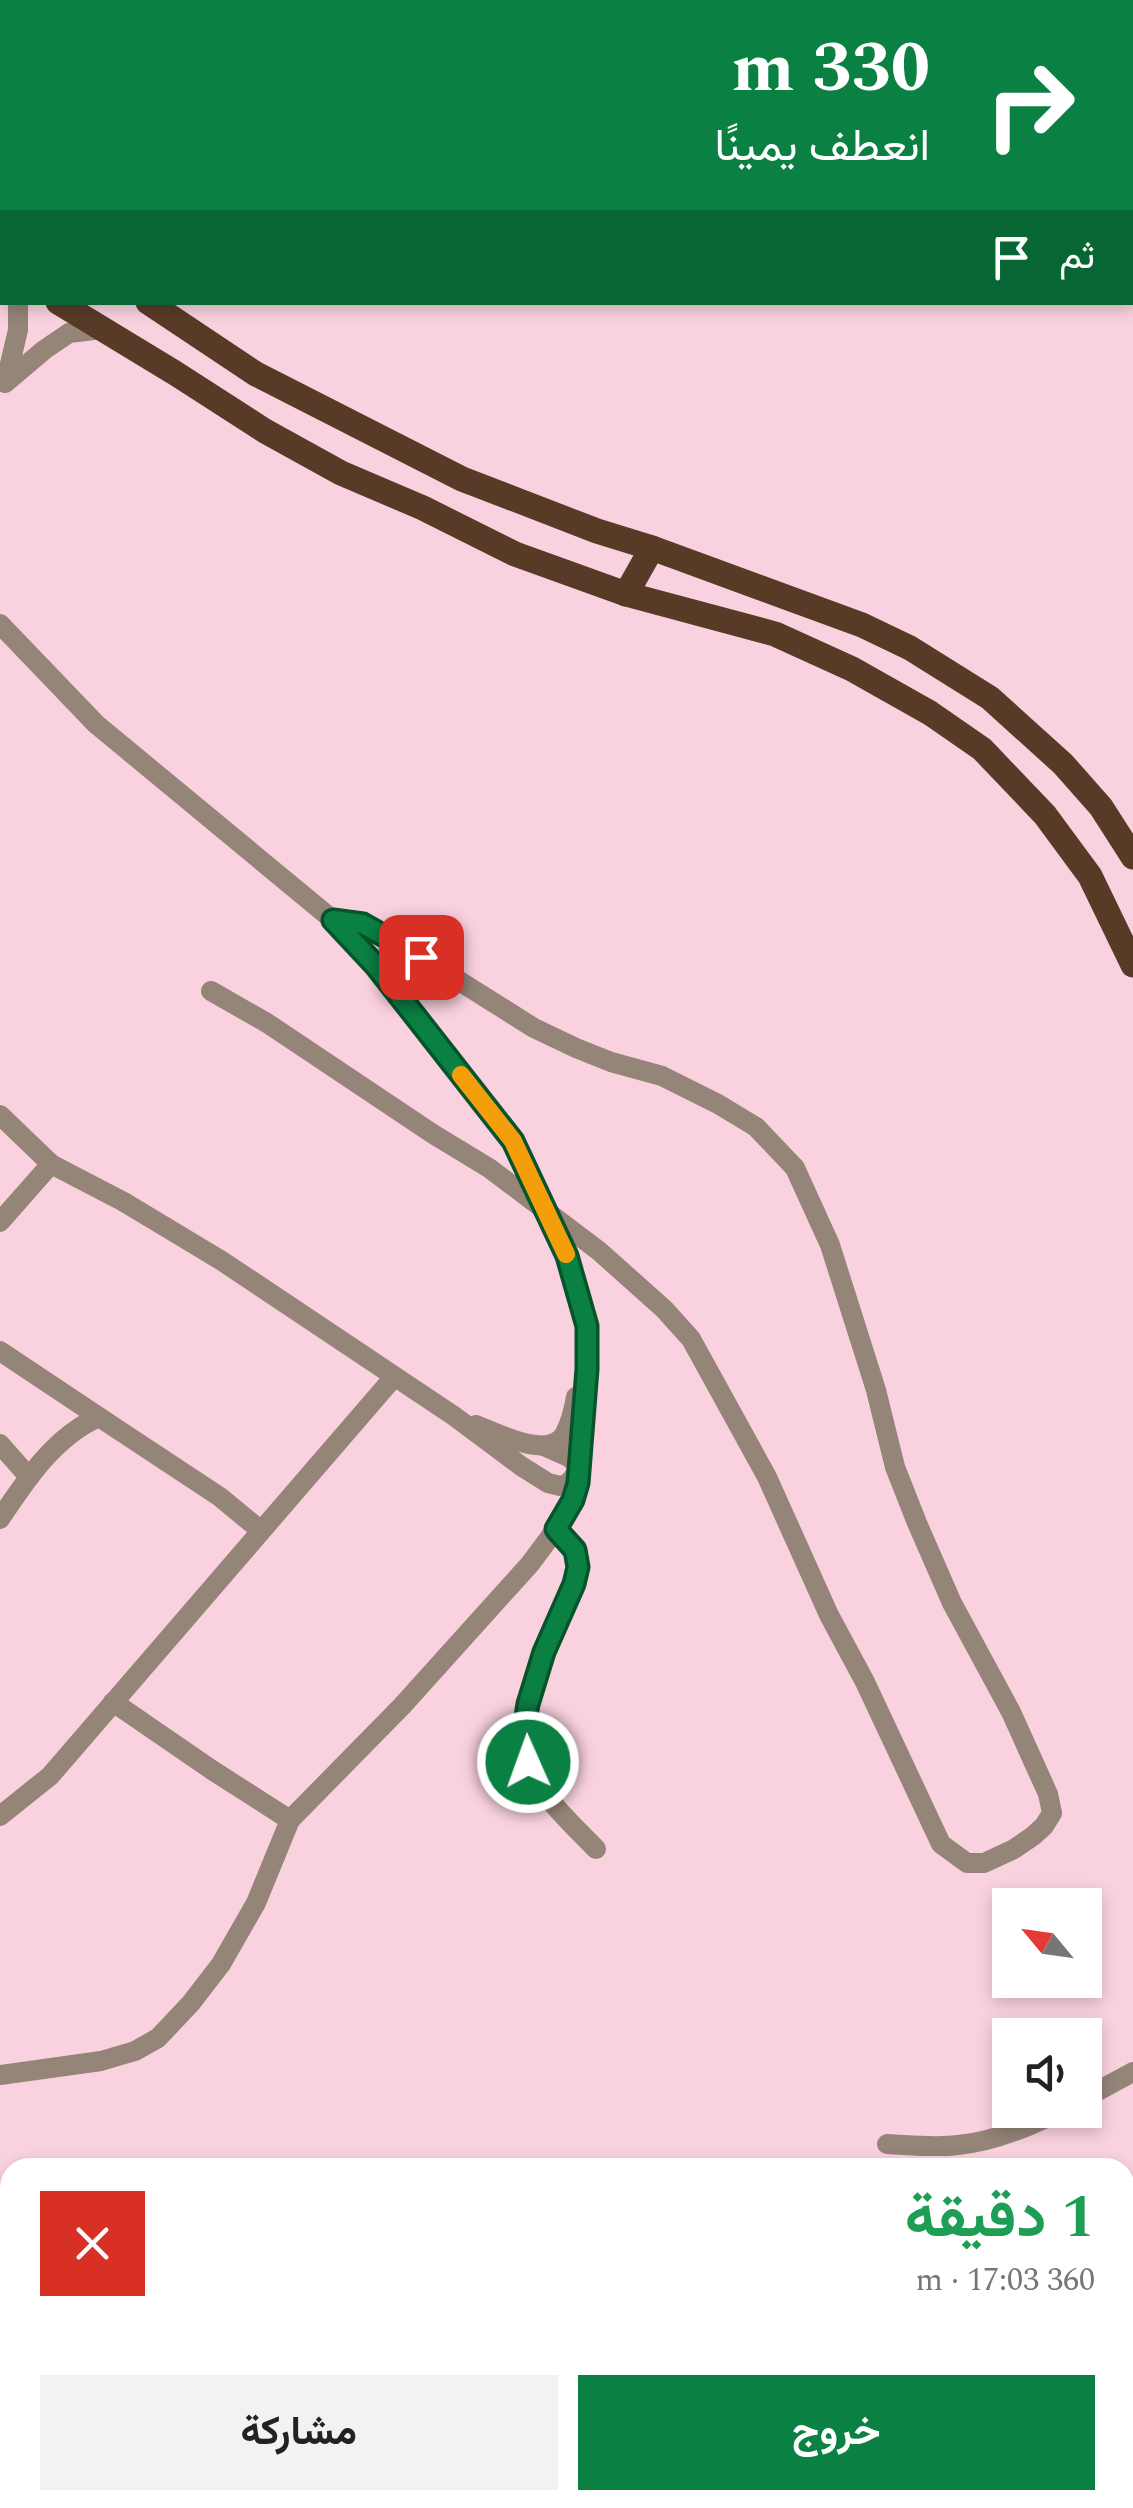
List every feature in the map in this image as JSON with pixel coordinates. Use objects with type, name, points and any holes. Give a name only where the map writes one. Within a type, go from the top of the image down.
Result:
[{"type":"main road","points":[[63,305],[341,474],[423,508],[515,554],[626,594],[775,634],[852,669],[930,713],[982,749],[1045,815],[1090,876],[1133,965]]},
{"type":"main road","points":[[152,305],[256,374],[462,480],[862,625],[910,648],[990,698],[1062,764],[1101,806],[1133,857]]},
{"type":"main road","points":[[626,594],[652,548]]},
{"type":"street","points":[[3,387],[18,330],[18,305]]},
{"type":"street","points":[[3,387],[69,333],[102,329]]},
{"type":"street","points":[[0,624],[96,724],[333,920],[376,966],[513,1141],[567,1256],[587,1326],[578,1483],[573,1500],[530,1564],[488,1613],[290,1820],[256,1903],[221,1964],[191,2004],[158,2038],[135,2051],[101,2062],[0,2074]]},
{"type":"street","points":[[211,991],[490,1168],[633,1280],[691,1339],[767,1477],[941,1844],[967,1863],[984,1863],[1033,1836],[1052,1813],[1048,1794],[1011,1712],[952,1604],[917,1524],[895,1467],[876,1390],[830,1245],[795,1168],[756,1127],[718,1104],[662,1076],[611,1062],[534,1028],[363,924],[333,920]]},
{"type":"street","points":[[0,1115],[51,1164],[222,1260],[548,1483],[560,1504],[556,1529]]},
{"type":"street","points":[[0,1222],[51,1164]]},
{"type":"street","points":[[454,1416],[531,1445],[555,1443],[565,1433],[575,1404],[587,1326]]},
{"type":"street","points":[[0,1351],[220,1497],[260,1530]]},
{"type":"street","points":[[0,1816],[50,1776],[394,1377]]},
{"type":"street","points":[[0,1519],[29,1476],[72,1433],[99,1417]]},
{"type":"street","points":[[0,1444],[29,1476]]},
{"type":"street","points":[[544,1446],[578,1466]]},
{"type":"street","points":[[548,1483],[567,1484],[578,1466]]},
{"type":"street","points":[[556,1529],[575,1550],[578,1567],[544,1652],[523,1735],[528,1762],[543,1793],[596,1849]]},
{"type":"street","points":[[113,1702],[290,1820]]},
{"type":"street","points":[[1102,2089],[1133,2072]]},
{"type":"street","points":[[887,2144],[960,2145],[1019,2128]]},
{"type":"slow traffic","points":[[461,1075],[513,1141],[566,1254]]},
{"type":"route","points":[[421,957],[363,924],[333,920],[376,966],[513,1141],[567,1256],[587,1326],[580,1475],[573,1500],[556,1529],[575,1550],[578,1567],[528,1704],[523,1735],[528,1762]]}]
